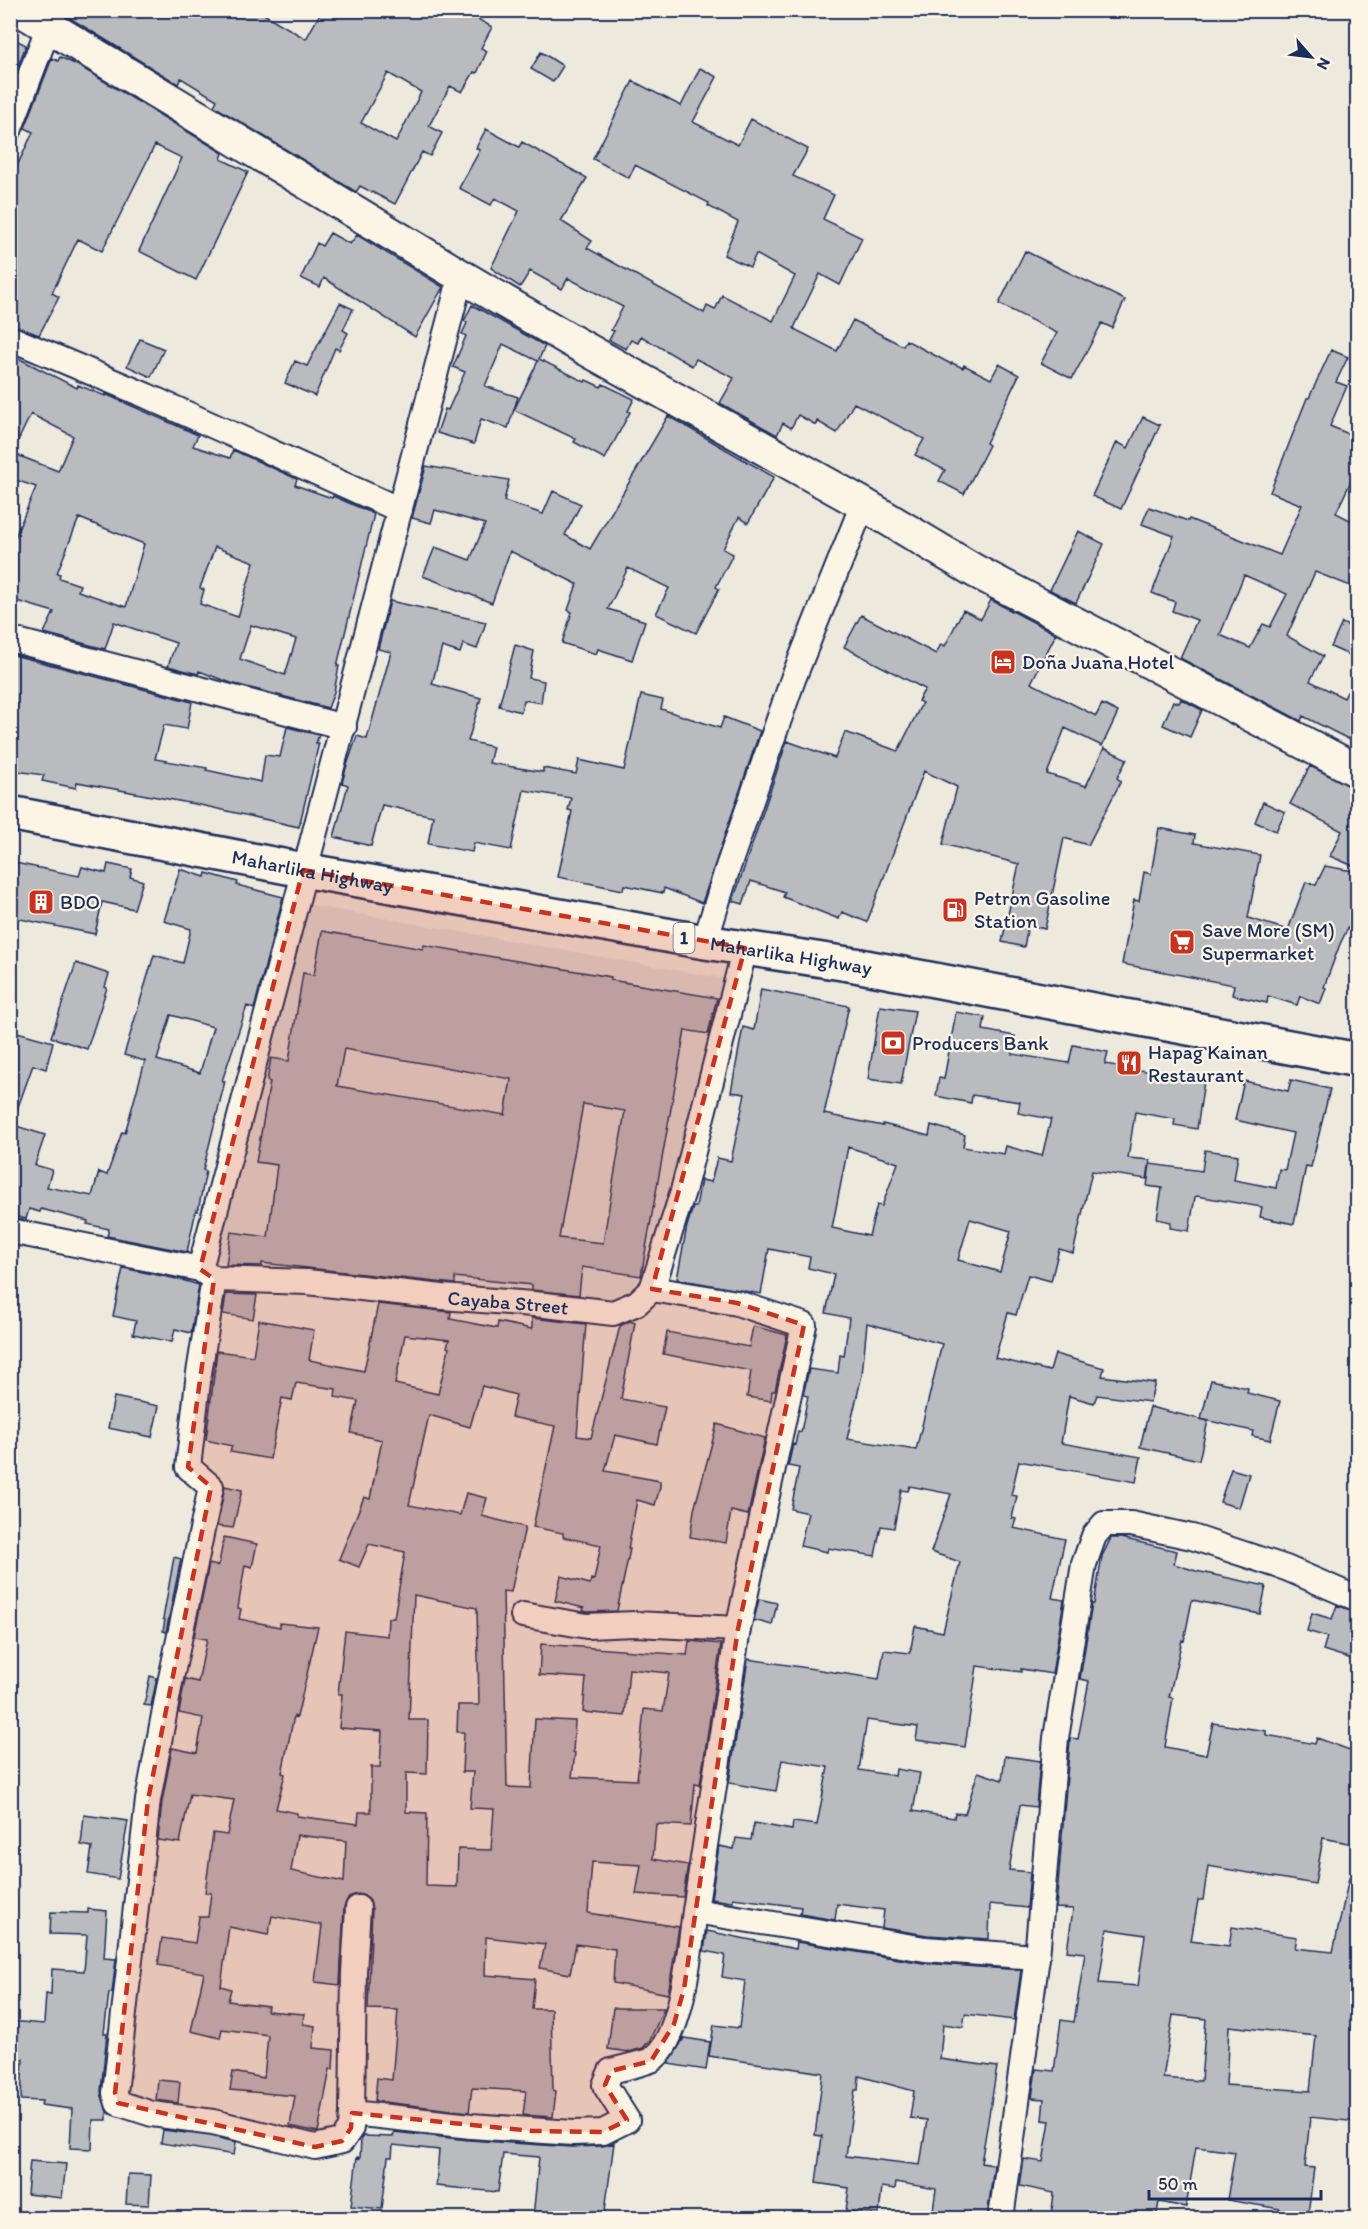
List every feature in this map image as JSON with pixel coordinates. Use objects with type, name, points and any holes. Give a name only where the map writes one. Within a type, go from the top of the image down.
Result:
[{"type":"main road","name":"Maharlika Highway","points":[[10,813],[303,870],[705,942],[855,965],[1358,1060]]},
{"type":"street","points":[[21,10],[52,19],[461,276],[986,576],[1358,771]]},
{"type":"street","points":[[10,128],[52,19]]},
{"type":"street","points":[[358,1908],[354,1972],[351,2128],[342,2140],[315,2147],[213,2122],[152,2114],[118,2103],[115,2092],[147,1800],[211,1487],[188,1467],[207,1274],[303,870],[344,727],[461,276]]},
{"type":"street","points":[[10,338],[147,396],[400,510]]},
{"type":"street","points":[[705,942],[728,867],[793,679],[863,504]]},
{"type":"street","points":[[10,639],[344,727]]},
{"type":"street","points":[[352,2113],[471,2126],[573,2133],[603,2132],[627,2120],[605,2085],[611,2071],[634,2063],[651,2061],[674,2024],[684,1989],[738,1629],[804,1325],[737,1303],[652,1289],[683,1191],[745,948]]},
{"type":"street","name":"Cayaba Street","points":[[10,1231],[207,1274],[613,1313],[638,1303],[652,1289]]},
{"type":"street","points":[[1001,2218],[1037,1957],[1056,1738],[1084,1564],[1094,1536],[1104,1524],[1131,1524],[1192,1537],[1286,1568],[1358,1599]]},
{"type":"street","points":[[523,1615],[587,1626],[635,1624],[738,1629]]},
{"type":"street","points":[[694,1911],[925,1949],[1037,1957]]},
{"type":"highlighted area","points":[[303,870],[745,948],[652,1289],[737,1303],[804,1325],[738,1629],[684,1989],[674,2024],[651,2061],[611,2071],[605,2085],[627,2120],[603,2132],[533,2131],[352,2113],[351,2128],[342,2141],[315,2147],[118,2103],[115,2093],[148,1800],[211,1487],[188,1467],[214,1279],[200,1269]]},
{"type":"shaded area","points":[[304,904],[732,980],[646,1283],[617,1297],[566,1302],[387,1289],[209,1260]]},
{"type":"building","points":[[69,10],[257,10],[306,39],[322,10],[462,10],[492,27],[481,48],[487,51],[477,73],[474,72],[462,92],[450,86],[429,126],[442,133],[430,156],[422,152],[395,204],[360,186],[356,192],[214,106],[217,100],[181,78],[178,84],[68,17]],"holes":[[[388,73],[421,92],[396,142],[361,123]]]},
{"type":"building","points":[[10,37],[26,45],[10,87]]},
{"type":"building","points":[[541,52],[563,66],[553,82],[531,69]]},
{"type":"building","points":[[60,57],[79,66],[223,153],[221,159],[248,172],[196,280],[139,251],[182,158],[155,145],[102,251],[78,239],[52,293],[59,297],[39,335],[10,324],[10,181],[33,132],[25,128],[52,58],[58,61]]},
{"type":"building","points":[[700,68],[717,77],[693,122],[738,145],[751,119],[808,149],[793,176],[834,195],[823,219],[862,238],[840,285],[820,274],[794,328],[796,330],[837,351],[853,320],[903,346],[906,340],[951,364],[963,368],[964,365],[991,379],[999,364],[1019,375],[986,443],[989,445],[964,494],[939,481],[945,470],[915,455],[924,439],[854,403],[837,433],[817,421],[816,425],[798,415],[791,428],[783,423],[777,435],[720,403],[734,378],[696,359],[692,366],[641,336],[638,343],[631,340],[626,349],[609,340],[614,331],[611,330],[623,307],[568,278],[562,289],[530,271],[520,287],[491,268],[519,211],[495,198],[491,205],[459,188],[480,150],[476,148],[486,129],[519,147],[522,142],[587,178],[561,221],[592,241],[587,248],[704,313],[707,306],[715,310],[722,295],[773,321],[795,276],[756,254],[750,267],[724,255],[738,222],[708,206],[709,203],[635,165],[629,178],[593,159],[633,81],[681,106]]},
{"type":"building","points":[[330,233],[350,244],[357,235],[443,287],[415,337],[324,278],[320,287],[301,278],[317,243],[322,246]]},
{"type":"building","points":[[1025,251],[1125,300],[1112,328],[1102,323],[1072,379],[1041,363],[1057,333],[999,304]]},
{"type":"building","points":[[340,303],[353,309],[343,330],[348,333],[339,350],[335,348],[315,396],[285,383],[295,361],[307,366]]},
{"type":"building","points":[[472,305],[545,346],[539,359],[585,382],[586,380],[601,387],[603,384],[634,399],[628,411],[630,412],[605,459],[574,442],[576,439],[514,410],[538,361],[503,344],[485,386],[518,397],[508,428],[481,419],[474,444],[437,433],[445,409],[448,410],[465,372],[453,367],[466,336],[462,334],[467,323],[464,321]]},
{"type":"building","points":[[140,339],[164,349],[151,377],[127,366]]},
{"type":"building","points":[[1331,350],[1348,357],[1336,382],[1347,386],[1330,426],[1358,438],[1358,466],[1336,513],[1358,524],[1358,589],[1315,572],[1287,636],[1323,656],[1310,681],[1344,698],[1358,671],[1358,744],[1303,716],[1301,721],[1180,658],[1197,620],[1172,611],[1175,602],[1152,593],[1174,536],[1142,524],[1149,507],[1188,521],[1189,519],[1280,555],[1302,505],[1270,492],[1307,398]],"holes":[[[1244,575],[1287,594],[1270,627],[1263,624],[1250,648],[1220,635]]]},
{"type":"building","points":[[10,354],[77,388],[78,385],[105,396],[105,394],[198,435],[193,446],[230,458],[233,450],[297,479],[295,485],[332,498],[333,496],[374,514],[337,666],[339,666],[334,692],[328,708],[231,683],[199,671],[198,674],[168,666],[176,643],[114,622],[105,649],[44,633],[54,612],[10,599],[10,549],[36,487],[10,478]],"holes":[[[31,414],[73,436],[58,471],[12,453]],[[79,518],[144,544],[126,607],[78,591],[80,585],[59,578],[60,574],[57,573]],[[215,547],[254,562],[238,617],[200,604],[204,590],[200,588]],[[251,625],[296,639],[285,675],[240,659]]]},
{"type":"building","points":[[668,416],[774,477],[748,523],[739,517],[723,549],[733,554],[716,587],[719,589],[696,633],[656,614],[669,588],[628,568],[608,609],[645,621],[632,660],[598,649],[596,654],[562,643],[572,612],[568,610],[577,584],[510,551],[492,603],[423,576],[435,547],[470,560],[485,524],[435,510],[431,523],[412,518],[426,466],[509,480],[504,501],[543,514],[553,491],[581,504],[565,535],[590,549]]},
{"type":"building","points":[[1143,417],[1160,425],[1121,509],[1092,496],[1117,442],[1128,448]]},
{"type":"building","points":[[1078,531],[1104,544],[1076,603],[1050,590]]},
{"type":"building","points":[[991,600],[1056,634],[1031,683],[1096,716],[1102,704],[1118,712],[1102,746],[1065,728],[1047,774],[1086,786],[1104,748],[1127,759],[1117,778],[1121,781],[1088,845],[1064,838],[1045,929],[1028,925],[1024,947],[1002,942],[1019,864],[943,844],[957,787],[924,771],[867,922],[842,912],[839,919],[783,897],[785,892],[751,881],[743,904],[733,901],[787,741],[835,758],[845,732],[898,751],[922,703],[918,701],[925,689],[844,647],[861,615],[936,654],[941,644],[945,646],[963,610],[981,619]]},
{"type":"building","points":[[390,601],[486,622],[477,649],[463,644],[460,653],[442,647],[432,684],[481,698],[468,741],[493,747],[489,763],[543,772],[543,768],[576,774],[579,760],[624,770],[641,695],[663,700],[661,709],[720,728],[724,717],[760,731],[702,903],[664,888],[663,893],[624,885],[623,890],[558,877],[572,811],[568,810],[571,798],[524,790],[511,850],[474,843],[472,852],[428,844],[433,816],[382,805],[371,846],[334,837],[348,785],[342,783],[346,768],[357,736],[367,739],[391,652],[378,649]]},
{"type":"building","points":[[1342,623],[1358,630],[1358,659],[1331,647]]},
{"type":"building","points":[[515,645],[534,651],[529,678],[544,681],[541,703],[524,700],[521,712],[499,706]]},
{"type":"building","points":[[10,654],[192,702],[187,729],[164,725],[155,759],[207,768],[206,770],[261,782],[265,755],[280,757],[287,727],[319,735],[299,827],[205,806],[77,782],[76,788],[42,781],[44,775],[10,770]]},
{"type":"building","points":[[1181,699],[1202,710],[1190,737],[1163,725],[1173,701],[1179,703]]},
{"type":"building","points":[[1310,766],[1358,790],[1358,868],[1330,856],[1342,831],[1290,804]]},
{"type":"building","points":[[1263,802],[1285,812],[1276,831],[1255,822]]},
{"type":"building","points":[[1159,828],[1195,835],[1194,843],[1260,855],[1248,918],[1288,930],[1306,882],[1316,885],[1325,866],[1358,872],[1358,907],[1340,944],[1320,1004],[1300,996],[1297,1005],[1268,996],[1267,1003],[1232,995],[1234,985],[1122,964],[1134,900],[1139,901],[1144,872],[1151,874]]},
{"type":"building","points":[[10,862],[79,876],[82,867],[106,873],[108,864],[132,869],[130,877],[143,881],[134,909],[102,902],[95,934],[10,917]]},
{"type":"building","points":[[180,869],[205,877],[206,873],[238,882],[237,885],[283,897],[254,1009],[247,1006],[222,1081],[225,1081],[203,1170],[206,1171],[187,1252],[107,1236],[109,1229],[41,1209],[40,1212],[29,1209],[26,1219],[10,1215],[10,1124],[45,1135],[35,1165],[52,1170],[47,1187],[92,1196],[99,1172],[107,1175],[122,1132],[125,1133],[145,1061],[124,1055],[154,955],[183,963],[191,929],[164,921]],"holes":[[[171,1015],[213,1027],[200,1073],[157,1060]]]},
{"type":"building","points":[[322,931],[423,949],[424,945],[717,998],[708,1034],[685,1030],[641,1276],[582,1267],[579,1295],[532,1290],[532,1285],[455,1277],[455,1284],[262,1263],[262,1266],[226,1265],[231,1232],[268,1237],[277,1165],[256,1162],[270,1082],[267,1081],[271,1058],[289,1061],[303,973],[314,975]],"holes":[[[344,1049],[511,1079],[505,1115],[337,1086]],[[583,1104],[625,1111],[603,1243],[559,1238]]]},
{"type":"building","points":[[76,963],[109,974],[105,987],[107,988],[87,1049],[51,1037]]},
{"type":"building","points":[[761,989],[849,1006],[824,1114],[883,1126],[883,1124],[929,1136],[931,1125],[965,1135],[963,1147],[1004,1154],[1006,1146],[1042,1156],[1051,1119],[1018,1113],[1020,1102],[972,1095],[971,1103],[936,1096],[939,1078],[944,1079],[956,1012],[985,1017],[983,1030],[1015,1036],[1012,1054],[1069,1063],[1073,1045],[1108,1052],[1105,1064],[1204,1081],[1197,1129],[1174,1125],[1175,1119],[1135,1112],[1128,1158],[1150,1160],[1147,1179],[1092,1171],[1073,1253],[1059,1249],[1051,1281],[1028,1275],[1016,1315],[1008,1313],[995,1358],[1050,1371],[1055,1354],[1104,1368],[1102,1376],[1155,1383],[1150,1402],[1097,1395],[1094,1403],[1069,1396],[1061,1443],[1141,1457],[1136,1482],[1019,1461],[1011,1495],[1017,1496],[1012,1518],[1016,1519],[1013,1528],[1065,1539],[1052,1598],[1064,1600],[1052,1674],[977,1666],[965,1747],[916,1740],[918,1727],[867,1720],[859,1770],[895,1776],[896,1769],[920,1773],[913,1811],[954,1818],[955,1813],[965,1814],[978,1772],[1002,1780],[1005,1756],[1040,1761],[1036,1807],[1020,1805],[1009,1870],[1030,1872],[1027,1908],[990,1904],[989,1939],[927,1935],[882,1928],[884,1910],[837,1904],[835,1920],[800,1914],[801,1907],[733,1898],[733,1902],[711,1899],[719,1846],[734,1849],[736,1838],[751,1840],[754,1823],[792,1830],[793,1822],[817,1825],[828,1767],[782,1760],[776,1791],[729,1783],[748,1659],[879,1679],[884,1650],[910,1653],[915,1626],[943,1632],[960,1562],[931,1552],[951,1494],[910,1486],[908,1491],[901,1490],[894,1528],[881,1526],[875,1556],[828,1548],[827,1552],[800,1546],[808,1513],[791,1509],[799,1468],[788,1466],[793,1444],[795,1445],[798,1431],[801,1432],[808,1396],[803,1395],[809,1369],[838,1373],[840,1355],[844,1356],[849,1318],[826,1313],[834,1274],[808,1268],[810,1257],[769,1249],[761,1294],[677,1279],[687,1226],[693,1207],[696,1207],[701,1180],[711,1182],[717,1158],[731,1161],[745,1094],[731,1092],[743,1027],[754,1030]],"holes":[[[848,1147],[898,1163],[882,1206],[877,1205],[869,1236],[832,1228]],[[970,1219],[1011,1231],[1000,1272],[958,1260]],[[867,1323],[942,1344],[916,1450],[847,1439],[862,1375]]]},
{"type":"building","points":[[880,1006],[915,1011],[901,1084],[868,1079]]},
{"type":"building","points":[[10,1030],[53,1042],[46,1069],[33,1065],[13,1121],[10,1121]]},
{"type":"building","points":[[1291,1080],[1330,1089],[1311,1167],[1306,1166],[1294,1224],[1260,1217],[1262,1207],[1197,1196],[1189,1231],[1170,1228],[1171,1222],[1157,1219],[1162,1188],[1147,1186],[1150,1164],[1202,1171],[1205,1150],[1238,1155],[1234,1180],[1276,1188],[1279,1169],[1285,1170],[1293,1133],[1235,1120],[1244,1081],[1288,1091]]},
{"type":"building","points":[[123,1268],[199,1285],[191,1333],[175,1329],[172,1342],[133,1334],[136,1321],[113,1316]]},
{"type":"building","points":[[226,1294],[257,1295],[253,1319],[223,1314]]},
{"type":"building","points":[[378,1304],[451,1312],[450,1319],[497,1328],[498,1322],[532,1329],[532,1318],[586,1324],[577,1436],[591,1438],[620,1326],[630,1321],[635,1323],[621,1399],[665,1407],[657,1444],[615,1435],[605,1471],[660,1481],[655,1505],[637,1500],[617,1611],[588,1612],[583,1611],[584,1608],[555,1601],[561,1576],[590,1584],[591,1579],[594,1580],[601,1545],[563,1537],[563,1533],[533,1527],[555,1426],[511,1417],[516,1395],[482,1386],[470,1427],[429,1415],[409,1505],[460,1515],[466,1493],[487,1498],[482,1516],[525,1527],[511,1592],[503,1591],[507,1787],[531,1788],[535,1719],[575,1721],[572,1777],[637,1780],[644,1709],[663,1711],[669,1673],[629,1669],[625,1716],[583,1712],[586,1678],[539,1675],[541,1644],[687,1655],[689,1641],[721,1644],[700,1785],[695,1784],[691,1826],[656,1824],[653,1859],[688,1865],[683,1897],[636,1894],[641,1865],[592,1862],[588,1913],[679,1927],[668,1994],[613,1983],[615,1949],[576,1944],[570,1974],[540,1968],[545,1944],[486,1937],[485,1975],[535,1979],[532,2009],[551,2009],[553,2090],[556,2091],[553,2117],[523,2115],[526,2091],[472,2088],[469,2112],[375,2101],[377,2078],[392,2080],[398,2010],[368,2009],[372,1909],[370,1901],[365,1896],[358,1894],[351,1896],[344,1907],[340,1985],[315,1982],[322,1925],[272,1916],[268,1935],[229,1927],[221,1986],[231,1989],[228,2001],[268,2006],[267,2011],[304,2014],[303,2024],[315,2026],[313,2048],[334,2050],[333,2069],[330,2069],[318,2132],[290,2126],[295,2096],[230,2090],[233,2072],[264,2078],[268,2035],[222,2029],[220,2038],[191,2031],[204,1973],[158,1965],[162,1938],[195,1943],[199,1917],[208,1917],[211,1893],[205,1893],[213,1833],[227,1835],[234,1800],[190,1794],[180,1843],[158,1840],[172,1748],[197,1753],[203,1718],[179,1713],[185,1679],[198,1682],[207,1639],[194,1637],[209,1564],[217,1566],[219,1563],[224,1537],[257,1544],[252,1567],[245,1565],[238,1608],[241,1609],[239,1619],[280,1627],[280,1623],[318,1627],[297,1717],[294,1716],[282,1773],[285,1774],[276,1809],[297,1813],[297,1816],[358,1824],[359,1812],[371,1812],[371,1767],[380,1767],[382,1731],[339,1728],[342,1694],[338,1694],[345,1631],[387,1636],[388,1618],[394,1618],[405,1552],[369,1544],[359,1567],[339,1559],[364,1497],[370,1499],[382,1440],[351,1433],[358,1401],[335,1397],[336,1389],[296,1383],[292,1400],[282,1398],[270,1459],[230,1452],[232,1446],[206,1440],[217,1351],[253,1356],[259,1320],[314,1330],[309,1360],[364,1371]],"holes":[[[405,1335],[449,1340],[438,1394],[395,1384]],[[414,1595],[477,1608],[479,1705],[458,1705],[457,1732],[464,1732],[462,1772],[473,1772],[470,1808],[494,1809],[491,1850],[458,1849],[457,1887],[426,1886],[427,1813],[406,1812],[406,1773],[427,1774],[428,1720],[409,1720]],[[297,1835],[346,1841],[344,1882],[291,1871]]]},
{"type":"building","points":[[753,1326],[787,1335],[771,1401],[747,1397],[751,1371],[663,1354],[667,1332],[749,1347]]},
{"type":"building","points":[[1211,1380],[1248,1388],[1247,1393],[1280,1401],[1270,1440],[1252,1436],[1253,1431],[1201,1419]]},
{"type":"building","points":[[114,1397],[159,1406],[152,1437],[108,1428]]},
{"type":"building","points":[[1150,1407],[1208,1421],[1199,1460],[1140,1447]]},
{"type":"building","points":[[717,1424],[765,1438],[748,1515],[731,1511],[726,1543],[690,1537],[694,1510]]},
{"type":"building","points":[[1231,1469],[1249,1474],[1239,1508],[1220,1502]]},
{"type":"building","points":[[225,1486],[242,1490],[233,1528],[217,1526]]},
{"type":"building","points":[[1111,1538],[1121,1538],[1177,1551],[1174,1564],[1266,1586],[1260,1614],[1192,1600],[1169,1697],[1173,1698],[1165,1747],[1206,1755],[1213,1723],[1266,1731],[1266,1735],[1315,1744],[1317,1738],[1358,1753],[1358,1845],[1323,1838],[1315,1884],[1208,1866],[1203,1900],[1198,1900],[1191,1941],[1229,1946],[1232,1927],[1297,1937],[1295,1948],[1333,1952],[1349,1878],[1358,1879],[1358,2010],[1353,2047],[1358,2047],[1358,2122],[1310,2117],[1305,2167],[1314,2168],[1308,2214],[1279,2211],[1280,2209],[1227,2200],[1235,2152],[1196,2147],[1186,2207],[1159,2202],[1156,2218],[1051,2218],[1054,2193],[1020,2186],[1024,2159],[1043,2162],[1050,2121],[1042,2120],[1044,2099],[1032,2098],[1036,2069],[1054,2071],[1061,2020],[1074,2022],[1085,1953],[1067,1951],[1073,1909],[1056,1908],[1070,1738],[1078,1739],[1089,1681],[1080,1679],[1102,1556]],"holes":[[[1107,1929],[1145,1935],[1138,1986],[1099,1983]],[[1173,2015],[1206,2019],[1201,2081],[1163,2078]],[[1229,2026],[1316,2036],[1310,2091],[1226,2085]]]},
{"type":"building","points":[[174,1557],[181,1559],[166,1632],[163,1631],[165,1620],[163,1619]]},
{"type":"building","points":[[759,1599],[777,1603],[772,1625],[754,1620]]},
{"type":"building","points":[[1337,1605],[1358,1613],[1358,1661],[1323,1650],[1327,1637],[1307,1631],[1312,1613],[1332,1619]]},
{"type":"building","points":[[150,1676],[157,1678],[151,1706],[144,1705]]},
{"type":"building","points":[[84,1815],[128,1821],[118,1879],[88,1874],[92,1847],[81,1845]]},
{"type":"building","points":[[88,1909],[107,1911],[104,1958],[116,1959],[104,2033],[107,2033],[101,2091],[107,2120],[93,2120],[92,2149],[70,2148],[72,2109],[41,2105],[42,2101],[21,2100],[23,2059],[10,2057],[10,2021],[44,2024],[46,1994],[51,1995],[52,1969],[84,1971],[87,1935],[50,1934],[51,1912],[88,1913]]},
{"type":"building","points":[[707,1931],[796,1949],[797,1942],[923,1963],[1021,1970],[1014,2020],[965,2014],[963,2027],[943,2024],[940,2059],[997,2067],[981,2163],[994,2165],[987,2218],[932,2218],[936,2189],[896,2182],[895,2189],[882,2187],[879,2214],[846,2211],[849,2188],[816,2183],[822,2136],[815,2135],[823,2073],[709,2056],[714,2025],[739,2028],[745,1981],[722,1977],[725,1955],[704,1951]],"holes":[[[859,2076],[914,2091],[910,2118],[927,2120],[920,2165],[846,2156]]]},
{"type":"building","points":[[613,2008],[664,2008],[650,2040],[643,2048],[629,2052],[608,2049]]},
{"type":"building","points":[[684,2038],[710,2042],[706,2070],[668,2064]]},
{"type":"building","points":[[158,2080],[180,2082],[178,2103],[156,2100]]},
{"type":"building","points":[[163,2130],[236,2142],[234,2155],[161,2143]]},
{"type":"building","points":[[394,2132],[572,2147],[603,2146],[614,2143],[604,2218],[533,2218],[539,2157],[503,2154],[498,2192],[436,2186],[439,2150],[393,2145],[392,2157],[388,2157],[382,2209],[351,2206],[357,2157],[360,2158],[361,2139],[363,2136],[393,2137]]},
{"type":"building","points":[[30,2161],[66,2164],[62,2198],[27,2194]]},
{"type":"building","points":[[128,2174],[151,2175],[149,2205],[126,2204]]},
{"type":"place","name":"Doña Juana Hotel","points":[[1003,662]]},
{"type":"place","name":"BDO","points":[[41,902]]},
{"type":"place","name":"Petron Gasoline Station","points":[[955,910]]},
{"type":"place","name":"Save More (SM) Supermarket","points":[[1182,942]]},
{"type":"place","name":"Producers Bank","points":[[893,1043]]},
{"type":"place","name":"Hapag Kainan Restaurant","points":[[1129,1063]]}]
